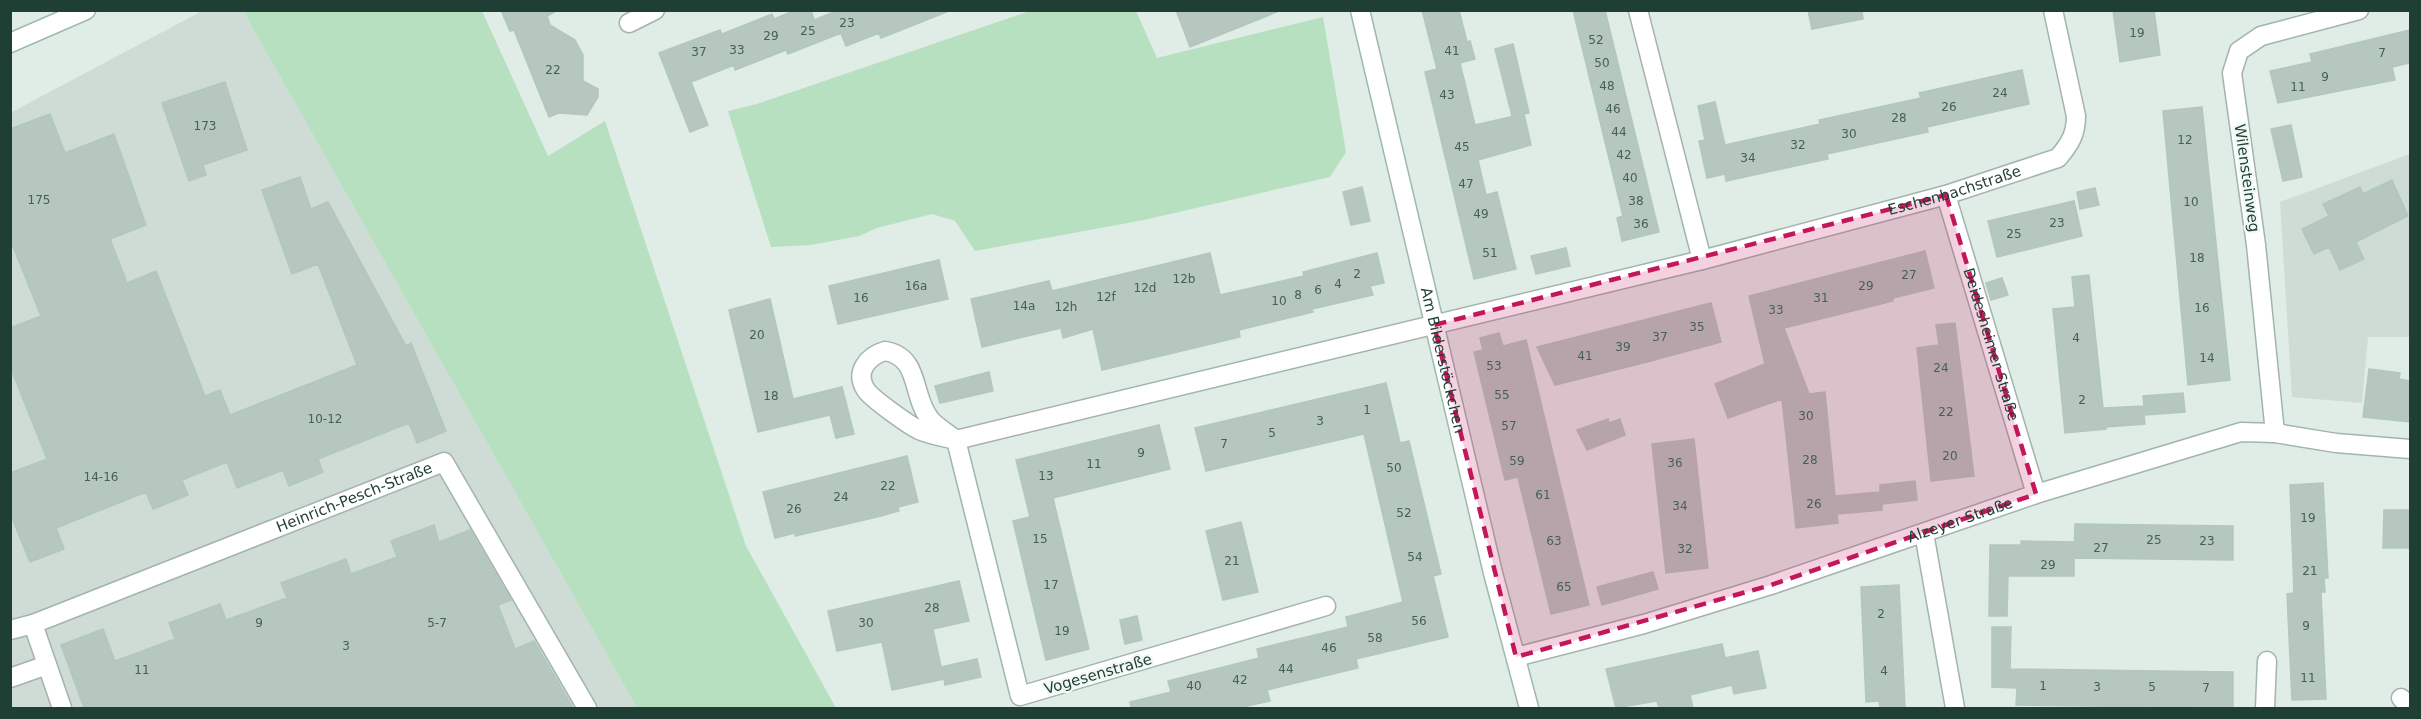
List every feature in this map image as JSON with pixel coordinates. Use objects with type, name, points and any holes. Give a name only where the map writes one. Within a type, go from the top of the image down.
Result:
[{"type":"street","points":[[10,43],[86,10]]},
{"type":"street","points":[[629,23],[655,10]]},
{"type":"street","name":"Am Bilderstöckchen","points":[[1360,10],[1493,573],[1529,708]]},
{"type":"street","points":[[1638,10],[1702,260]]},
{"type":"street","name":"Eschenbachstraße","points":[[1434,326],[1702,260],[1946,195],[2058,158],[2076,131],[2076,116],[2054,10]]},
{"type":"street","name":"Wilensteinweg","points":[[2275,434],[2256,245],[2232,73],[2239,51],[2261,36],[2358,11]]},
{"type":"street","name":"Deidesheimer Straße","points":[[1946,195],[2036,494]]},
{"type":"street","points":[[956,440],[930,419],[911,370],[903,358],[896,353],[885,351],[874,354],[866,362],[862,371],[862,381],[873,398],[920,430],[956,440],[1434,326]]},
{"type":"street","name":"Alzeyer Straße","points":[[1516,657],[1644,624],[1771,585],[2036,494],[2241,432],[2410,449]]},
{"type":"street","name":"Vogesenstraße","points":[[956,440],[1020,696],[1326,606]]},
{"type":"street","name":"Heinrich-Pesch-Straße","points":[[33,624],[444,462],[587,708]]},
{"type":"street","points":[[1924,533],[1955,708]]},
{"type":"street","points":[[10,630],[33,624],[62,708]]},
{"type":"street","points":[[2265,708],[2267,661]]},
{"type":"street","points":[[10,678],[47,665]]},
{"type":"highlighted area","points":[[1946,195],[2036,494],[1771,585],[1516,657],[1434,325]]},
{"type":"shaded area","points":[[202,11],[243,11],[637,708],[11,708],[10,113]]},
{"type":"shaded area","points":[[2410,154],[2410,337],[2368,337],[2362,403],[2292,397],[2280,202]]},
{"type":"green space","points":[[1033,10],[1136,11],[1157,58],[1323,17],[1346,152],[1330,177],[1144,220],[975,251],[955,221],[932,214],[877,228],[859,236],[811,245],[771,247],[728,111],[757,104]]},
{"type":"green space","points":[[243,11],[482,11],[548,156],[605,121],[746,546],[836,708],[637,708]]},
{"type":"building","points":[[501,10],[558,10],[547,16],[550,25],[575,40],[583,55],[583,81],[598,89],[598,97],[587,115],[559,113],[549,117],[514,30],[510,31]]},
{"type":"building","points":[[796,10],[811,10],[814,20],[839,10],[949,11],[881,38],[879,33],[846,46],[841,33],[788,54],[786,50],[735,70],[734,65],[691,82],[708,125],[690,132],[659,53],[720,30],[722,34],[772,14],[774,19]]},
{"type":"building","points":[[1176,10],[1279,10],[1279,11],[1190,47]]},
{"type":"building","points":[[1422,10],[1459,10],[1467,42],[1470,41],[1475,59],[1460,63],[1475,125],[1524,114],[1531,145],[1478,160],[1486,195],[1497,192],[1516,269],[1474,279],[1425,72],[1437,69]]},
{"type":"building","points":[[1573,10],[1605,10],[1659,232],[1622,241],[1617,218],[1623,216]]},
{"type":"building","points":[[1808,10],[1862,10],[1863,19],[1812,29]]},
{"type":"building","points":[[2113,10],[2154,10],[2160,55],[2120,62]]},
{"type":"building","points":[[2410,30],[2410,63],[2392,67],[2395,80],[2278,103],[2270,71],[2312,62],[2310,54]]},
{"type":"building","points":[[1513,44],[1529,113],[1512,116],[1495,49]]},
{"type":"building","points":[[2022,70],[2029,104],[1927,127],[1928,132],[1827,154],[1828,159],[1726,181],[1725,174],[1707,178],[1699,141],[1705,140],[1698,106],[1715,102],[1725,145],[1820,124],[1819,120],[1921,98],[1919,93]]},
{"type":"building","points":[[225,82],[247,150],[203,165],[206,175],[189,181],[162,103]]},
{"type":"building","points":[[2202,107],[2230,380],[2188,385],[2163,111]]},
{"type":"building","points":[[50,114],[65,153],[114,134],[146,225],[110,239],[127,283],[156,271],[205,396],[220,390],[230,415],[357,365],[318,264],[292,274],[262,190],[300,177],[311,209],[328,202],[406,346],[411,343],[446,431],[417,443],[409,423],[318,459],[323,472],[289,486],[283,470],[237,488],[227,462],[182,480],[188,495],[153,509],[146,492],[56,528],[64,549],[30,562],[10,513],[10,473],[47,459],[10,366],[10,328],[41,316],[10,239],[10,129]]},
{"type":"building","points":[[2291,125],[2302,177],[2283,181],[2271,129]]},
{"type":"building","points":[[2392,180],[2408,216],[2356,242],[2364,259],[2340,270],[2329,247],[2314,254],[2302,229],[2329,216],[2323,204],[2360,187],[2363,194]]},
{"type":"building","points":[[1362,187],[1370,221],[1351,225],[1343,192]]},
{"type":"building","points":[[2095,188],[2099,205],[2080,209],[2077,192]]},
{"type":"building","points":[[2074,201],[2082,236],[1997,257],[1988,221]]},
{"type":"building","points":[[1566,248],[1570,266],[1536,274],[1531,256]]},
{"type":"building","points":[[1925,251],[1934,288],[1893,298],[1893,301],[1784,328],[1809,394],[1825,392],[1835,496],[1880,492],[1880,485],[1915,481],[1917,500],[1882,504],[1882,510],[1837,514],[1838,523],[1796,528],[1782,399],[1728,418],[1715,384],[1765,364],[1749,296]]},
{"type":"building","points":[[1210,253],[1220,295],[1304,276],[1303,272],[1377,253],[1384,283],[1370,286],[1373,295],[1312,309],[1313,312],[1239,330],[1240,337],[1102,370],[1093,329],[1063,338],[1061,328],[982,347],[971,299],[1049,281],[1052,291]]},
{"type":"building","points":[[939,260],[948,299],[838,324],[829,286]]},
{"type":"building","points":[[2089,275],[2103,408],[2144,406],[2143,396],[2183,393],[2185,412],[2144,415],[2145,424],[2065,433],[2053,309],[2075,307],[2072,277]]},
{"type":"building","points":[[2002,278],[2008,295],[1991,300],[1986,283]]},
{"type":"building","points":[[770,299],[793,399],[842,387],[854,434],[836,438],[830,415],[758,432],[729,310]]},
{"type":"building","points":[[1711,303],[1721,342],[1647,362],[1555,385],[1537,347]]},
{"type":"building","points":[[1955,323],[1974,476],[1931,481],[1917,348],[1939,345],[1936,325]]},
{"type":"building","points":[[1499,333],[1503,346],[1526,340],[1589,605],[1551,614],[1518,477],[1505,480],[1474,352],[1483,350],[1480,338]]},
{"type":"building","points":[[2369,369],[2400,373],[2399,379],[2410,381],[2410,422],[2363,417]]},
{"type":"building","points":[[989,372],[993,391],[940,403],[935,386]]},
{"type":"building","points":[[1386,383],[1400,443],[1409,441],[1441,574],[1433,576],[1448,637],[1356,659],[1358,668],[1267,690],[1270,701],[1238,708],[1131,708],[1130,702],[1171,692],[1168,681],[1259,658],[1257,649],[1348,627],[1346,617],[1403,602],[1364,434],[1206,471],[1195,428]]},
{"type":"building","points":[[1608,419],[1609,423],[1620,419],[1625,435],[1587,450],[1577,430]]},
{"type":"building","points":[[1159,425],[1170,469],[1053,498],[1089,649],[1046,660],[1013,521],[1030,517],[1016,460]]},
{"type":"building","points":[[1694,439],[1708,568],[1666,573],[1652,444]]},
{"type":"building","points":[[907,456],[918,502],[898,507],[899,511],[877,517],[795,536],[795,533],[775,538],[763,492]]},
{"type":"building","points":[[2323,483],[2328,578],[2324,578],[2325,592],[2321,592],[2326,699],[2292,700],[2287,594],[2294,593],[2290,485]]},
{"type":"building","points":[[2384,510],[2410,510],[2410,548],[2383,548]]},
{"type":"building","points":[[1241,522],[1258,592],[1223,600],[1206,531]]},
{"type":"building","points":[[2075,524],[2233,526],[2233,560],[2074,558],[2074,576],[2008,576],[2007,616],[1989,616],[1990,545],[2021,545],[2021,541],[2074,542],[2074,554]]},
{"type":"building","points":[[434,525],[439,542],[470,530],[511,600],[498,605],[515,649],[534,641],[573,708],[84,708],[61,645],[103,629],[115,661],[175,639],[169,623],[220,604],[226,620],[287,598],[281,583],[346,559],[351,574],[397,557],[391,541]]},
{"type":"building","points":[[1653,572],[1658,589],[1602,605],[1597,587]]},
{"type":"building","points":[[959,581],[969,621],[933,629],[941,667],[977,659],[981,677],[945,685],[944,679],[892,690],[882,642],[837,651],[828,611]]},
{"type":"building","points":[[1899,585],[1905,708],[1880,708],[1879,701],[1866,702],[1861,587]]},
{"type":"building","points":[[1137,616],[1142,640],[1125,644],[1120,620]]},
{"type":"building","points":[[1992,627],[2011,627],[2010,669],[2233,672],[2233,708],[2016,705],[2017,688],[1992,687]]},
{"type":"building","points":[[1722,644],[1725,658],[1758,651],[1766,688],[1734,694],[1732,685],[1690,695],[1693,708],[1659,708],[1657,701],[1616,708],[1606,669]]}]
